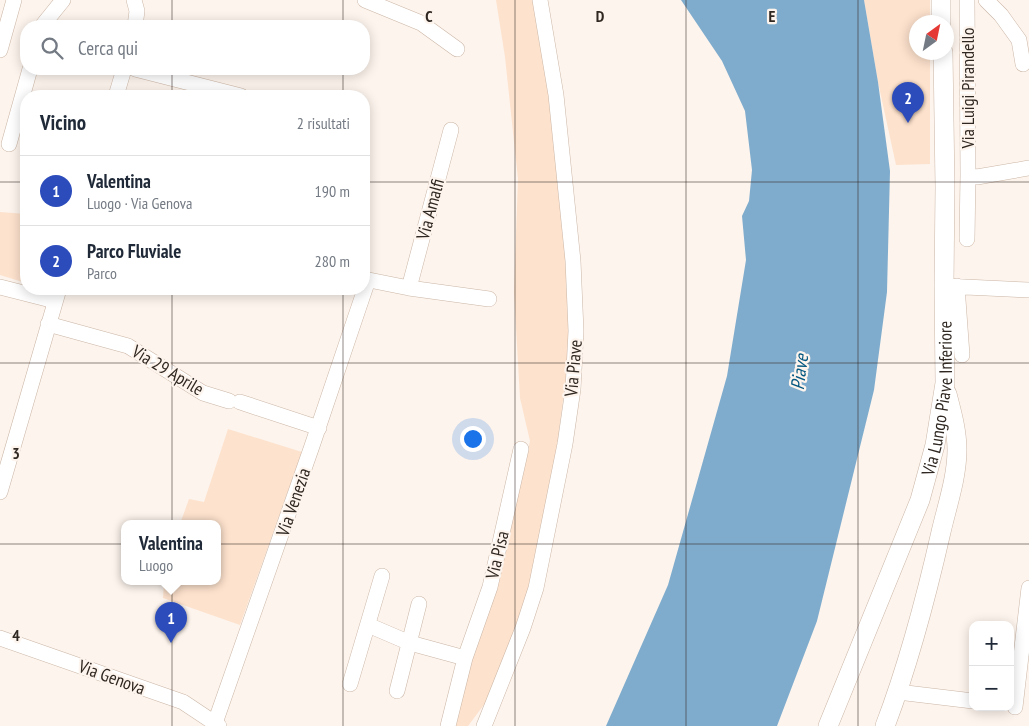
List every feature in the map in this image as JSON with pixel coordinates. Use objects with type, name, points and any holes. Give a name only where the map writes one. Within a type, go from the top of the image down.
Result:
[{"type":"main road","points":[[941,0],[942,15]]},
{"type":"main road","name":"Via Lungo Piave Inferiore","points":[[828,726],[920,500],[935,445],[945,383],[950,286],[945,187],[943,60]]},
{"type":"main road","points":[[886,726],[898,692],[933,569],[953,477],[957,453],[956,430],[945,383]]},
{"type":"street","points":[[0,50],[14,0]]},
{"type":"street","points":[[47,20],[64,0]]},
{"type":"street","points":[[134,0],[137,11],[136,20]]},
{"type":"street","points":[[365,0],[421,23],[458,49]]},
{"type":"street","name":"Via Piave","points":[[484,726],[523,628],[536,588],[565,444],[573,389],[576,331],[573,261],[556,95],[540,0]]},
{"type":"street","name":"Via Luigi Pirandello","points":[[967,0],[967,239]]},
{"type":"street","name":"Via Luigi Pirandello","points":[[986,0],[1001,15],[1019,40],[1023,64]]},
{"type":"street","points":[[24,90],[28,75]]},
{"type":"street","points":[[118,90],[122,75]]},
{"type":"street","points":[[159,75],[217,90]]},
{"type":"street","points":[[9,144],[20,105]]},
{"type":"street","name":"Via Amalfi","points":[[409,288],[451,130]]},
{"type":"street","points":[[968,175],[977,177],[1029,168]]},
{"type":"street","points":[[370,281],[489,299]]},
{"type":"street","points":[[962,355],[950,286],[1029,290]]},
{"type":"street","points":[[0,287],[20,290]]},
{"type":"street","points":[[0,492],[57,295]]},
{"type":"street","name":"Via Venezia","points":[[217,724],[361,295]]},
{"type":"street","name":"Via 29 Aprile","points":[[48,324],[128,346],[203,393],[318,428]]},
{"type":"street","name":"Via Pisa","points":[[448,726],[465,658],[490,587],[521,449]]},
{"type":"street","points":[[350,684],[382,576]]},
{"type":"street","points":[[1018,707],[1029,588]]},
{"type":"street","points":[[396,691],[419,604]]},
{"type":"street","points":[[368,625],[410,643],[465,658]]},
{"type":"street","name":"Via Genova","points":[[0,638],[183,702],[217,724]]},
{"type":"street","points":[[898,692],[969,701]]},
{"type":"street","points":[[473,726],[495,699]]},
{"type":"shaded area","points":[[496,0],[533,0],[537,14],[565,225],[569,353],[556,455],[534,571],[515,635],[486,702],[468,726],[456,726],[472,656],[494,597],[530,441],[520,398],[514,292],[518,179],[505,57]]},
{"type":"shaded area","points":[[864,0],[930,0],[930,15],[909,15],[909,60],[930,60],[930,164],[896,165],[878,82]]},
{"type":"shaded area","points":[[0,212],[20,214],[20,281],[0,275]]},
{"type":"shaded area","points":[[228,429],[302,452],[240,625],[163,598],[164,585],[221,585],[221,520],[181,520],[189,499],[204,502]]},
{"type":"water","name":"Piave","points":[[681,0],[864,0],[878,82],[890,171],[887,292],[874,390],[817,621],[777,726],[606,726],[668,585],[727,376],[746,260],[742,216],[749,201],[752,170],[745,111],[722,61]]},
{"type":"place","name":"Parco Fluviale","points":[[908,123]]},
{"type":"place","name":"Valentina","points":[[171,643]]}]
